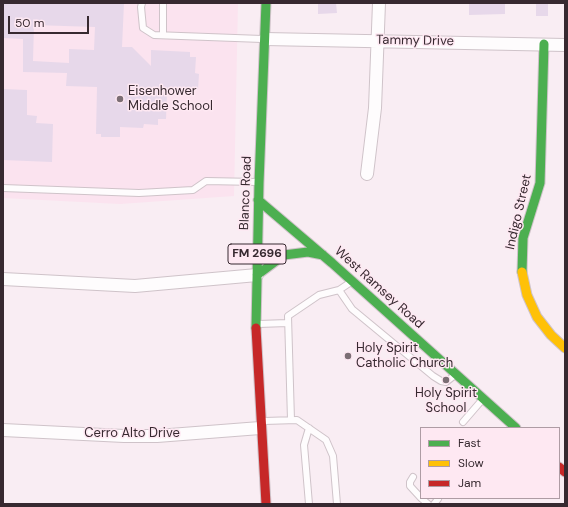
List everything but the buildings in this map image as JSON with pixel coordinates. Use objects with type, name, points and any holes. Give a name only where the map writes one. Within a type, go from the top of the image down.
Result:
[{"type":"street","name":"Blanco Road","points":[[266,3],[258,200],[256,324],[260,424],[266,504]]},
{"type":"street","points":[[367,174],[375,108],[379,3]]},
{"type":"street","name":"Tammy Drive","points":[[265,39],[565,45]]},
{"type":"street","name":"Indigo Street","points":[[544,44],[541,173],[539,193],[523,238],[522,273],[527,296],[537,317],[551,335],[565,348]]},
{"type":"street","name":"West Ramsey Road","points":[[258,200],[323,255],[484,399],[505,423],[514,427]]},
{"type":"street","points":[[3,279],[135,286],[257,275],[284,255],[308,252],[323,255]]},
{"type":"street","name":"Cerro Alto Drive","points":[[3,430],[124,436],[157,436],[260,424]]},
{"type":"lane","points":[[142,3],[143,28],[154,35],[265,39]]},
{"type":"lane","points":[[163,3],[163,35]]},
{"type":"lane","points":[[3,188],[139,193],[193,190],[206,181],[259,182]]},
{"type":"lane","points":[[291,420],[288,316],[319,296],[339,290],[353,282]]},
{"type":"lane","points":[[339,290],[352,308],[441,382],[446,382],[456,374]]},
{"type":"lane","points":[[256,324],[288,323]]},
{"type":"lane","points":[[463,422],[484,399]]},
{"type":"lane","points":[[260,424],[297,420],[326,440],[333,456],[337,504]]},
{"type":"lane","points":[[309,428],[304,445],[309,504]]},
{"type":"lane","points":[[413,477],[410,482],[410,486],[420,497]]},
{"type":"shaded area","name":"Eisenhower Middle School","points":[[3,3],[238,3],[234,196],[120,204],[3,198]]},
{"type":"traffic: fast","points":[[256,328],[259,183],[266,3]]},
{"type":"traffic: fast","points":[[522,272],[523,238],[540,183],[544,44]]},
{"type":"traffic: fast","points":[[258,200],[332,263],[515,427]]},
{"type":"traffic: fast","points":[[257,275],[284,255],[308,252],[323,255]]},
{"type":"traffic: slow","points":[[522,272],[527,295],[537,317],[551,335],[565,348]]},
{"type":"traffic: jam","points":[[256,328],[266,504]]},
{"type":"traffic: jam","points":[[560,468],[565,472]]},
{"type":"place","name":"Eisenhower Middle School","points":[[120,99]]},
{"type":"place","name":"Holy Spirit Catholic Church","points":[[348,356]]},
{"type":"place","name":"Holy Spirit School","points":[[446,380]]}]
